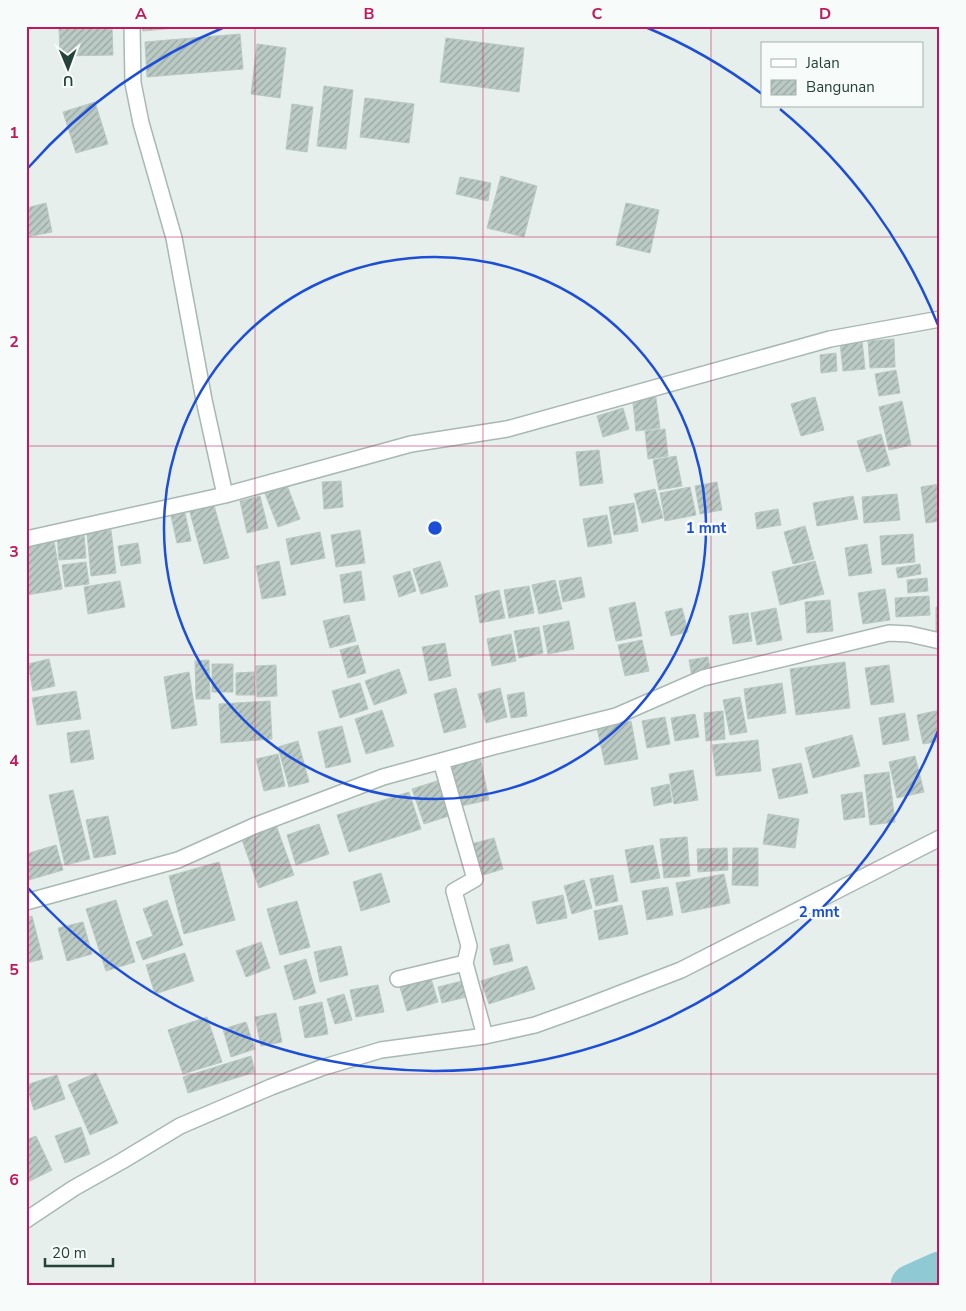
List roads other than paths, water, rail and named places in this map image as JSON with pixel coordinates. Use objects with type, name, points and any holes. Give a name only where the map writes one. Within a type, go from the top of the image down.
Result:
[{"type":"street","points":[[132,26],[133,83],[141,122],[174,238],[204,400],[225,495]]},
{"type":"street","points":[[26,539],[225,495],[411,444],[507,429],[830,339],[940,319]]},
{"type":"street","points":[[26,902],[178,860],[254,826],[383,777],[616,716],[703,678],[889,633],[909,634],[940,641]]},
{"type":"street","points":[[441,761],[475,879],[454,891],[469,946],[464,963],[485,1036]]},
{"type":"street","points":[[26,1220],[74,1188],[180,1126],[271,1087],[321,1068],[381,1050],[485,1036],[536,1025],[681,970],[940,838]]},
{"type":"street","points":[[398,979],[464,963]]},
{"type":"waterway","points":[[911,1285],[940,1272]]}]
